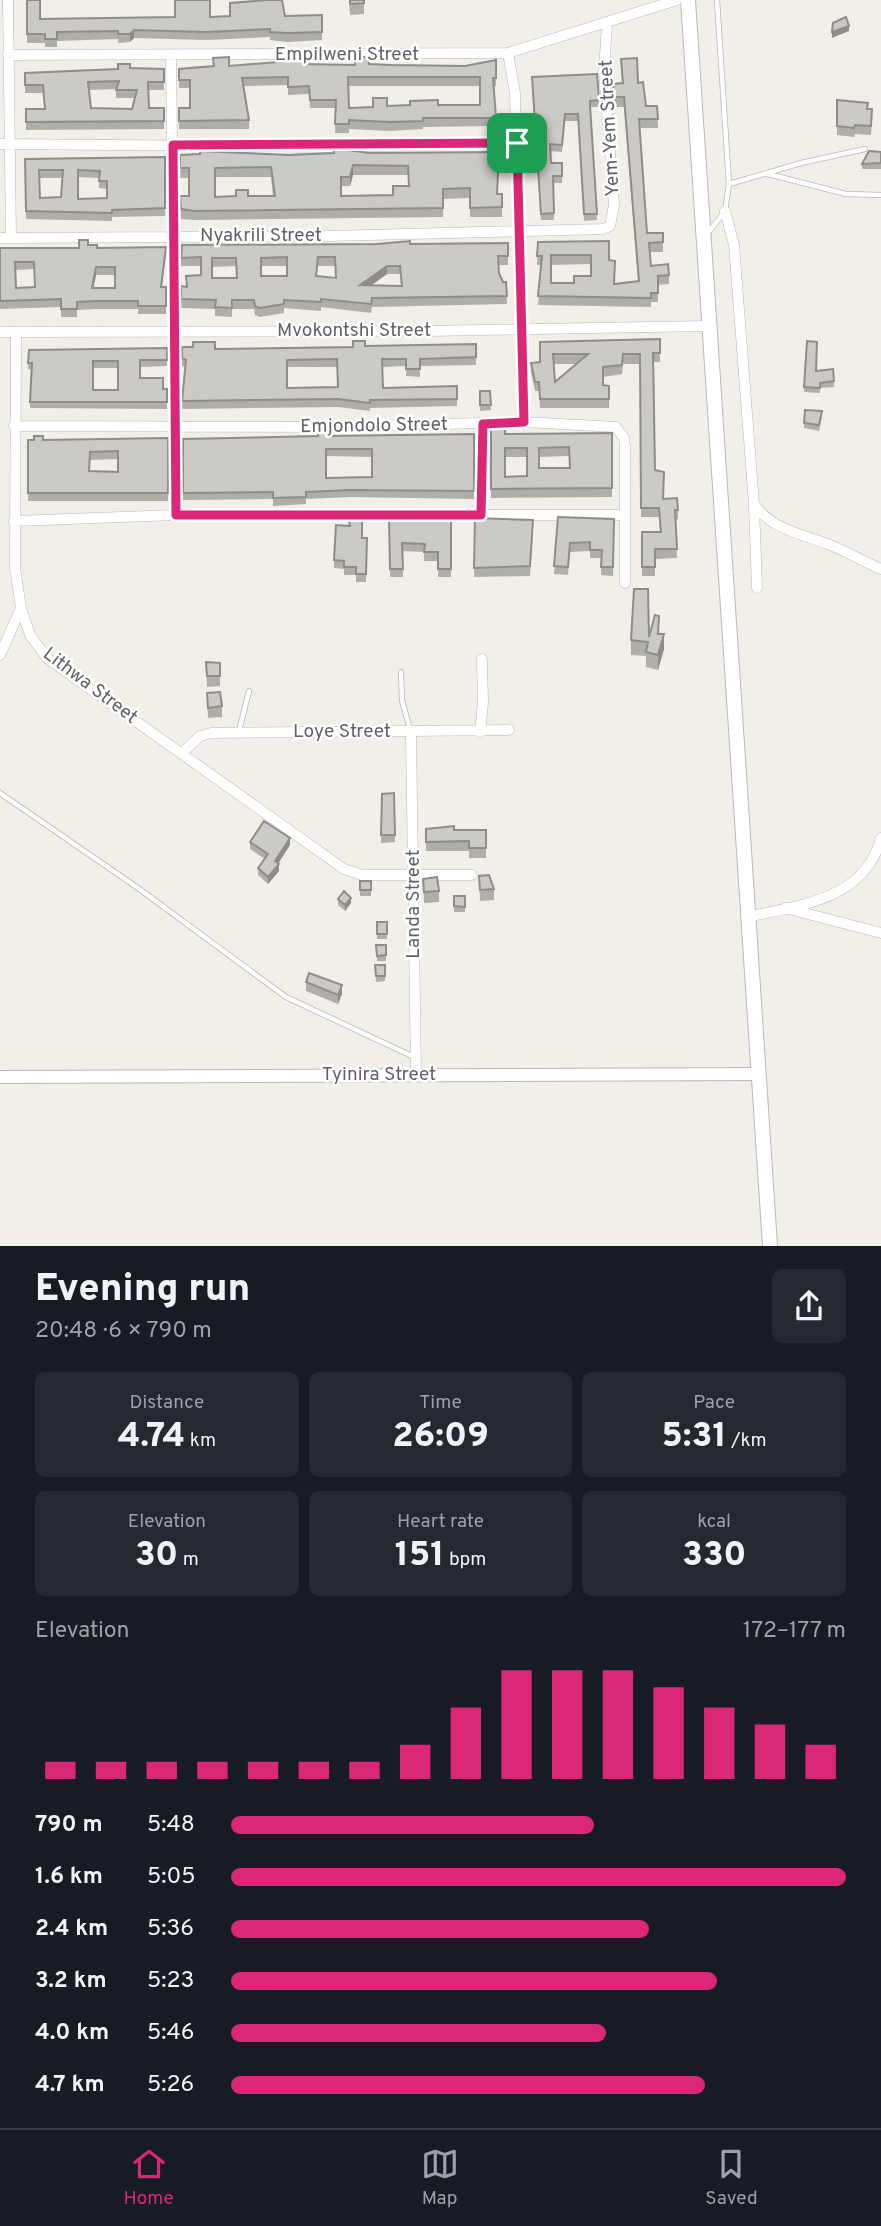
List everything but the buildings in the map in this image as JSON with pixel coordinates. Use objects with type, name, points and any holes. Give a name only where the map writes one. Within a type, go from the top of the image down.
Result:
[{"type":"main road","points":[[688,0],[770,1246]]},
{"type":"street","points":[[6,238],[8,0]]},
{"type":"street","name":"Empilweni Street","points":[[8,55],[508,53],[607,24],[638,10],[677,0]]},
{"type":"street","name":"Yem-Yem Street","points":[[521,233],[593,231],[610,226],[614,217],[604,71],[607,24]]},
{"type":"street","points":[[508,53],[515,93],[521,233],[524,422]]},
{"type":"street","points":[[171,55],[176,515]]},
{"type":"street","points":[[5,144],[517,143]]},
{"type":"street","points":[[725,211],[734,245],[738,329],[754,504],[757,589]]},
{"type":"street","name":"Nyakrili Street","points":[[6,238],[521,233]]},
{"type":"street","name":"Mvokontshi Street","points":[[0,332],[522,330],[708,326]]},
{"type":"street","name":"Lithwa Street","points":[[16,332],[15,568],[21,608],[30,635],[47,658],[344,869],[362,875],[472,874]]},
{"type":"street","name":"Emjondolo Street","points":[[15,426],[175,428],[524,422],[606,424],[621,431],[625,447],[625,583]]},
{"type":"street","points":[[481,515],[483,424]]},
{"type":"street","points":[[754,504],[764,518],[782,529],[829,544],[881,569]]},
{"type":"street","points":[[14,521],[176,515],[625,515]]},
{"type":"street","points":[[0,655],[21,608]]},
{"type":"street","points":[[480,732],[484,703],[482,659]]},
{"type":"street","name":"Loye Street","points":[[182,753],[200,736],[239,732],[411,733],[509,730]]},
{"type":"street","name":"Landa Street","points":[[411,733],[416,1075]]},
{"type":"street","points":[[747,917],[835,895],[867,868],[876,855],[881,838]]},
{"type":"street","points":[[784,908],[881,933]]},
{"type":"street","name":"Tyinira Street","points":[[0,1077],[758,1074]]},
{"type":"lane","points":[[703,240],[725,211],[729,184],[717,0]]},
{"type":"lane","points":[[729,184],[864,149]]},
{"type":"lane","points":[[767,173],[846,194],[881,195]]},
{"type":"lane","points":[[401,672],[402,700],[411,733]]},
{"type":"lane","points":[[239,732],[249,691]]},
{"type":"lane","points":[[0,793],[138,888],[286,996],[416,1058]]},
{"type":"route","points":[[517,143],[524,422],[483,424],[481,515],[176,515],[173,145],[329,147],[517,143]]}]
